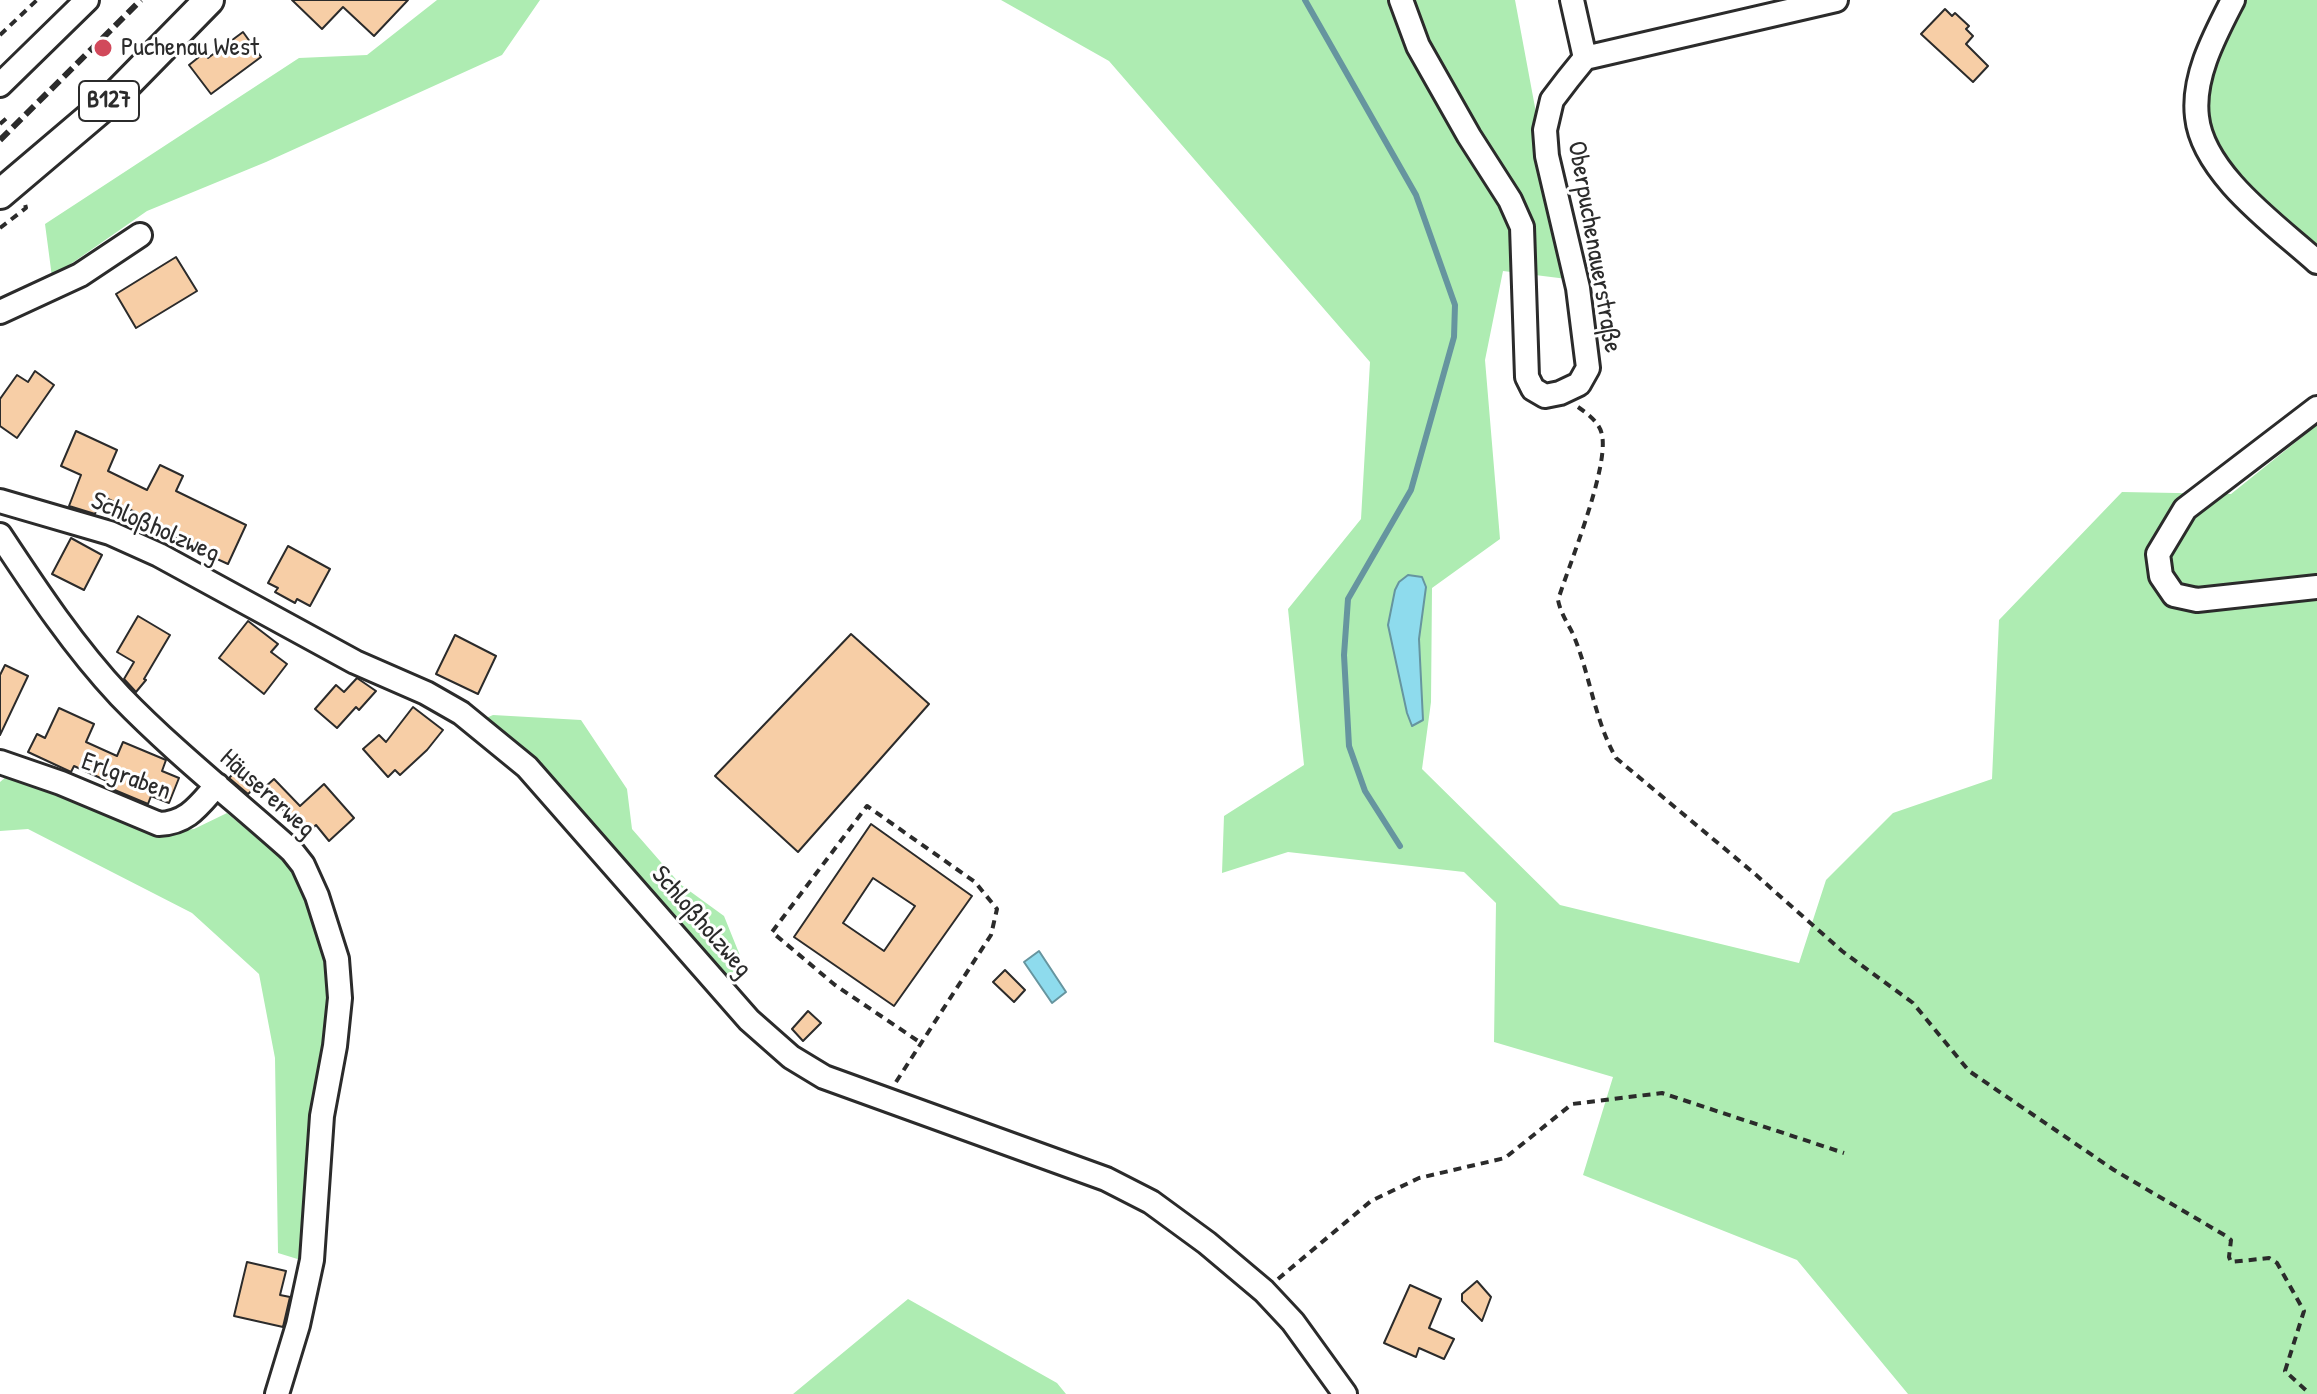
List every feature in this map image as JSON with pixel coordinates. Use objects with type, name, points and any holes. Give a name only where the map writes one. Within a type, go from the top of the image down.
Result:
[{"type":"main road","name":"B127","points":[[12,198],[209,0]]},
{"type":"street","points":[[0,85],[87,0]]},
{"type":"street","name":"Oberpuchenauerstraße","points":[[1401,0],[1418,46],[1510,200],[1522,227],[1527,377],[1533,389],[1545,396],[1579,384],[1588,368],[1578,288],[1547,156],[1545,130],[1552,100],[1585,58]]},
{"type":"street","points":[[1572,0],[1585,58],[1836,0]]},
{"type":"street","points":[[2233,0],[2211,43],[2199,85],[2197,118],[2209,155],[2241,193],[2317,262]]},
{"type":"street","points":[[0,312],[80,275],[140,235]]},
{"type":"street","points":[[2317,408],[2185,509],[2158,554],[2161,576],[2174,595],[2197,600],[2317,587]]},
{"type":"street","name":"Schloßholzweg","points":[[0,501],[110,533],[159,555],[355,662],[426,693],[461,713],[527,767],[749,1020],[791,1057],[824,1077],[883,1101],[1106,1179],[1151,1202],[1207,1243],[1264,1291],[1293,1322],[1345,1394]]},
{"type":"street","name":"Häusererweg","points":[[0,535],[44,602],[121,697],[292,851],[303,865],[317,896],[337,959],[340,998],[322,1116],[312,1260],[298,1325],[277,1394]]},
{"type":"street","name":"Erlgraben","points":[[1,765],[61,783],[159,824],[175,823],[188,817],[217,785]]},
{"type":"path","points":[[0,35],[37,0]]},
{"type":"path","points":[[0,124],[10,115]]},
{"type":"path","points":[[0,228],[26,208],[12,198]]},
{"type":"path","points":[[1579,384],[1573,404],[1591,416],[1602,435],[1601,464],[1558,600],[1561,615],[1572,633],[1605,739],[1616,758],[1842,951],[1913,1003],[1969,1071],[2114,1170],[2226,1236],[2231,1240],[2231,1262],[2269,1258],[2277,1263],[2304,1311],[2285,1371],[2310,1394]]},
{"type":"path","points":[[883,1101],[921,1043],[991,935],[997,909],[975,882],[867,806],[772,932],[835,985],[921,1043]]},
{"type":"path","points":[[1264,1291],[1371,1201],[1419,1178],[1505,1158],[1572,1104],[1662,1093],[1844,1153]]},
{"type":"green space","points":[[437,0],[540,0],[502,55],[266,162],[147,211],[52,277],[45,224],[299,58],[367,55]]},
{"type":"green space","points":[[1001,0],[1515,0],[1567,279],[1503,271],[1485,360],[1500,539],[1432,588],[1431,702],[1422,769],[1560,905],[1799,963],[1826,880],[1893,813],[1992,779],[1999,620],[2122,492],[2231,494],[2317,425],[2317,1394],[1908,1394],[1797,1260],[1583,1175],[1613,1077],[1494,1042],[1496,903],[1464,872],[1288,852],[1222,873],[1224,816],[1304,765],[1288,609],[1361,519],[1370,362],[1109,61]]},
{"type":"green space","points":[[2244,0],[2317,0],[2317,246],[2240,174],[2216,142],[2211,128],[2209,95],[2216,61]]},
{"type":"green space","points":[[493,715],[581,720],[627,789],[632,829],[680,884],[724,916],[743,963],[724,980],[479,721]]},
{"type":"green space","points":[[7,776],[157,833],[194,829],[227,813],[295,870],[329,961],[332,1005],[304,1261],[278,1253],[275,1058],[259,974],[192,913],[28,829],[0,831],[0,782]]},
{"type":"green space","points":[[908,1299],[1057,1383],[1066,1394],[793,1394]]},
{"type":"water","points":[[1408,575],[1422,577],[1426,587],[1419,639],[1423,720],[1412,726],[1388,625],[1395,590]]},
{"type":"water","points":[[1039,951],[1066,992],[1052,1003],[1024,962]]},
{"type":"building","points":[[292,0],[408,0],[374,36],[343,7],[322,29]]},
{"type":"building","points":[[1945,9],[1952,16],[1955,13],[1969,26],[1966,29],[1973,36],[1966,44],[1988,66],[1973,82],[1921,34]]},
{"type":"building","points":[[243,32],[261,57],[211,94],[189,65],[204,53],[208,58]]},
{"type":"building","points":[[176,257],[197,291],[136,328],[116,294]]},
{"type":"building","points":[[35,371],[54,385],[17,438],[0,426],[0,399],[17,375],[28,382]]},
{"type":"building","points":[[76,431],[117,450],[108,471],[147,490],[160,465],[183,476],[176,491],[246,525],[228,564],[180,542],[181,539],[135,517],[137,513],[102,496],[95,514],[69,506],[81,475],[61,466]]},
{"type":"building","points":[[71,538],[102,555],[84,590],[52,574]]},
{"type":"building","points":[[288,546],[330,569],[310,606],[297,599],[295,603],[275,592],[278,588],[268,583]]},
{"type":"building","points":[[138,616],[170,635],[146,680],[136,692],[124,679],[134,662],[117,652]]},
{"type":"building","points":[[248,621],[278,644],[271,652],[287,664],[264,694],[219,658]]},
{"type":"building","points":[[851,634],[929,704],[798,852],[715,776]]},
{"type":"building","points":[[455,635],[496,656],[478,694],[436,674]]},
{"type":"building","points":[[5,665],[28,676],[0,735],[0,675]]},
{"type":"building","points":[[357,678],[376,691],[337,728],[315,709],[336,685],[344,692]]},
{"type":"building","points":[[413,707],[443,730],[400,775],[395,770],[388,777],[363,749],[379,735],[386,742]]},
{"type":"building","points":[[59,708],[94,724],[86,742],[117,756],[123,742],[166,760],[162,771],[179,778],[169,803],[151,796],[148,804],[105,786],[107,781],[74,766],[71,772],[28,752],[37,734],[45,738]]},
{"type":"building","points":[[241,766],[259,784],[248,794],[229,778]]},
{"type":"building","points":[[274,779],[300,806],[324,784],[354,818],[329,841],[316,825],[305,835],[264,788]]},
{"type":"building","points":[[871,824],[972,896],[894,1006],[794,937]],"holes":[[[873,878],[915,906],[884,951],[843,923]]]},
{"type":"building","points":[[1005,970],[1025,990],[1014,1002],[993,982]]},
{"type":"building","points":[[808,1011],[821,1023],[803,1041],[792,1029]]},
{"type":"building","points":[[247,1262],[286,1271],[280,1295],[290,1297],[283,1327],[234,1316]]},
{"type":"building","points":[[1477,1281],[1491,1297],[1482,1321],[1462,1301],[1462,1294]]},
{"type":"building","points":[[1410,1285],[1441,1299],[1429,1328],[1454,1339],[1444,1359],[1419,1348],[1416,1357],[1384,1343]]},
{"type":"waterway","points":[[1305,0],[1416,195],[1455,305],[1454,337],[1411,490],[1348,599],[1344,655],[1349,746],[1365,791],[1400,846]]},
{"type":"railway","points":[[0,140],[141,0]]},
{"type":"place","name":"Puchenau West","points":[[103,48]]}]
